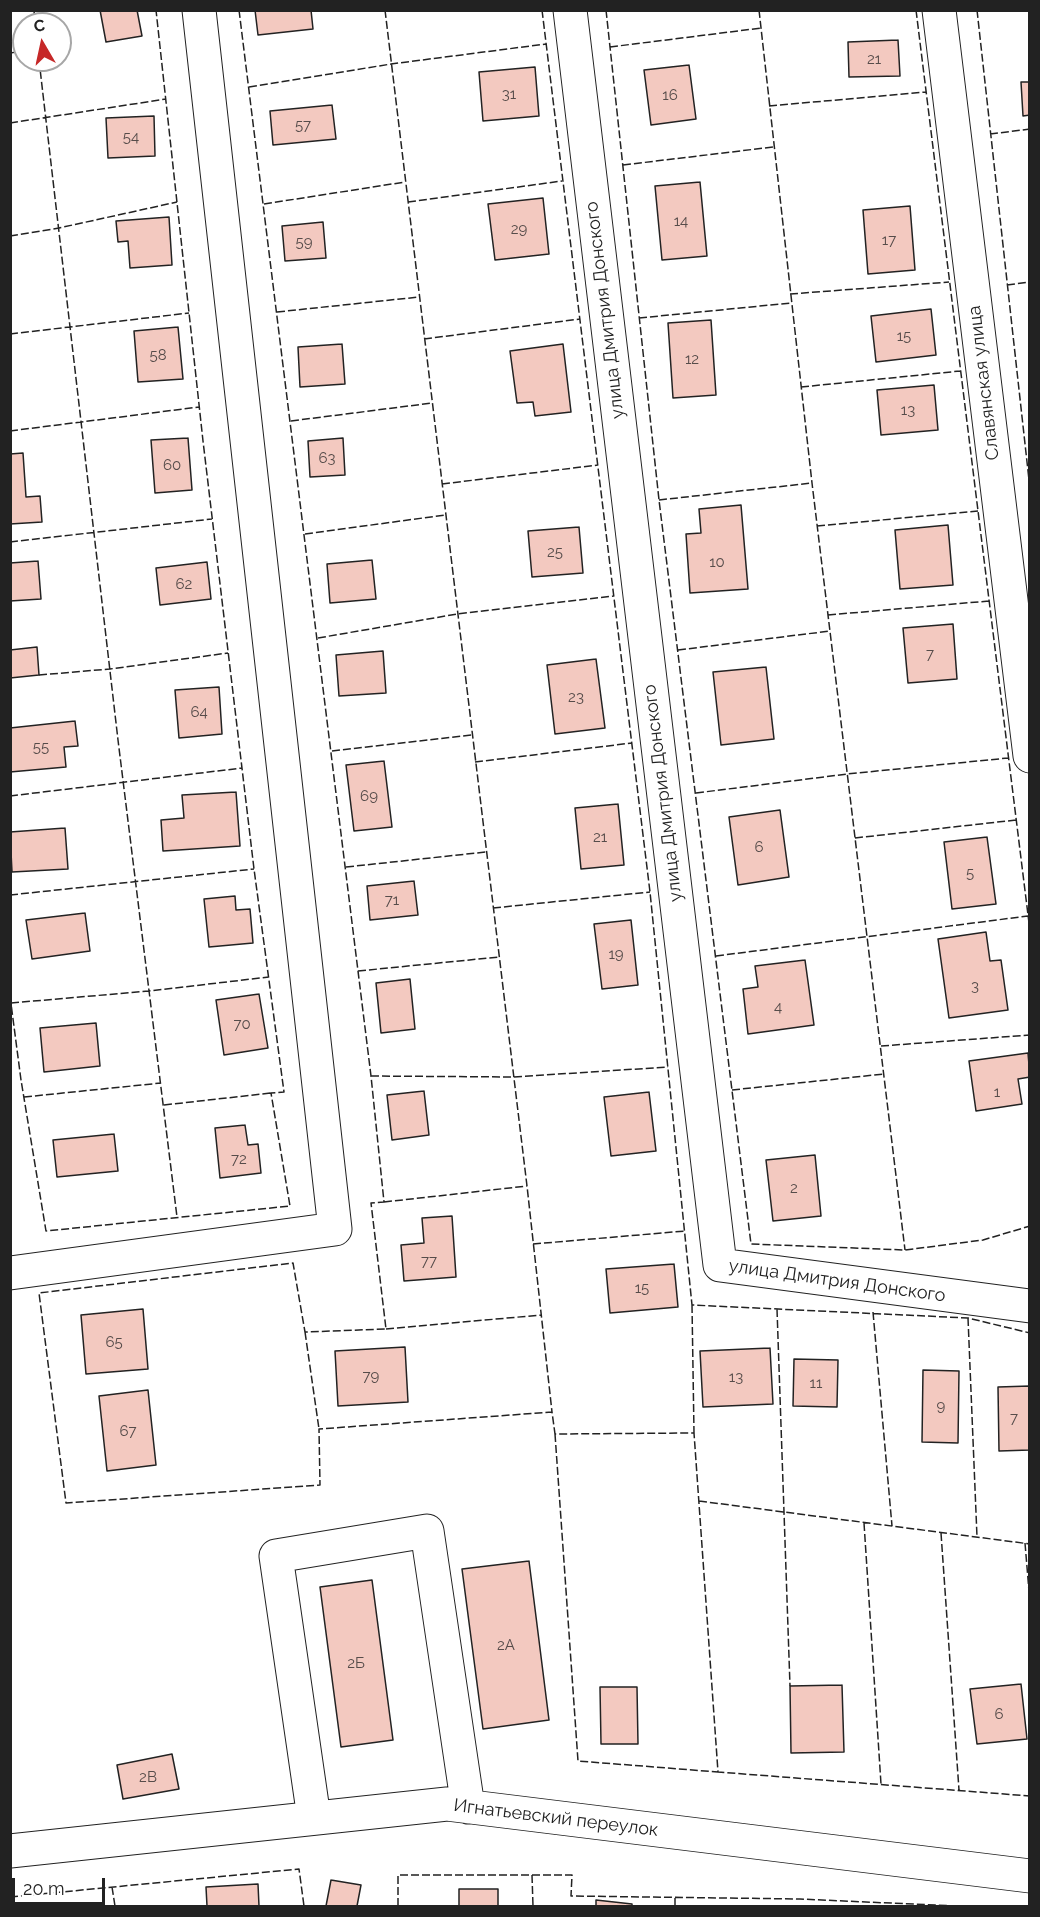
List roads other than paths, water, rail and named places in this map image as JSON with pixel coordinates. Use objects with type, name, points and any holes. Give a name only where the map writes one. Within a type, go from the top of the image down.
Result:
[{"type":"street","points":[[10,1273],[335,1229],[199,10]]},
{"type":"street","name":"улица Дмитрия Донского","points":[[570,10],[720,1265],[1029,1306]]},
{"type":"street","name":"Славянская улица","points":[[939,10],[1029,756]]},
{"type":"street","points":[[315,1818],[276,1556],[427,1532],[468,1807]]},
{"type":"street","name":"Игнатьевский переулок","points":[[10,1851],[447,1804],[1029,1876]]}]
